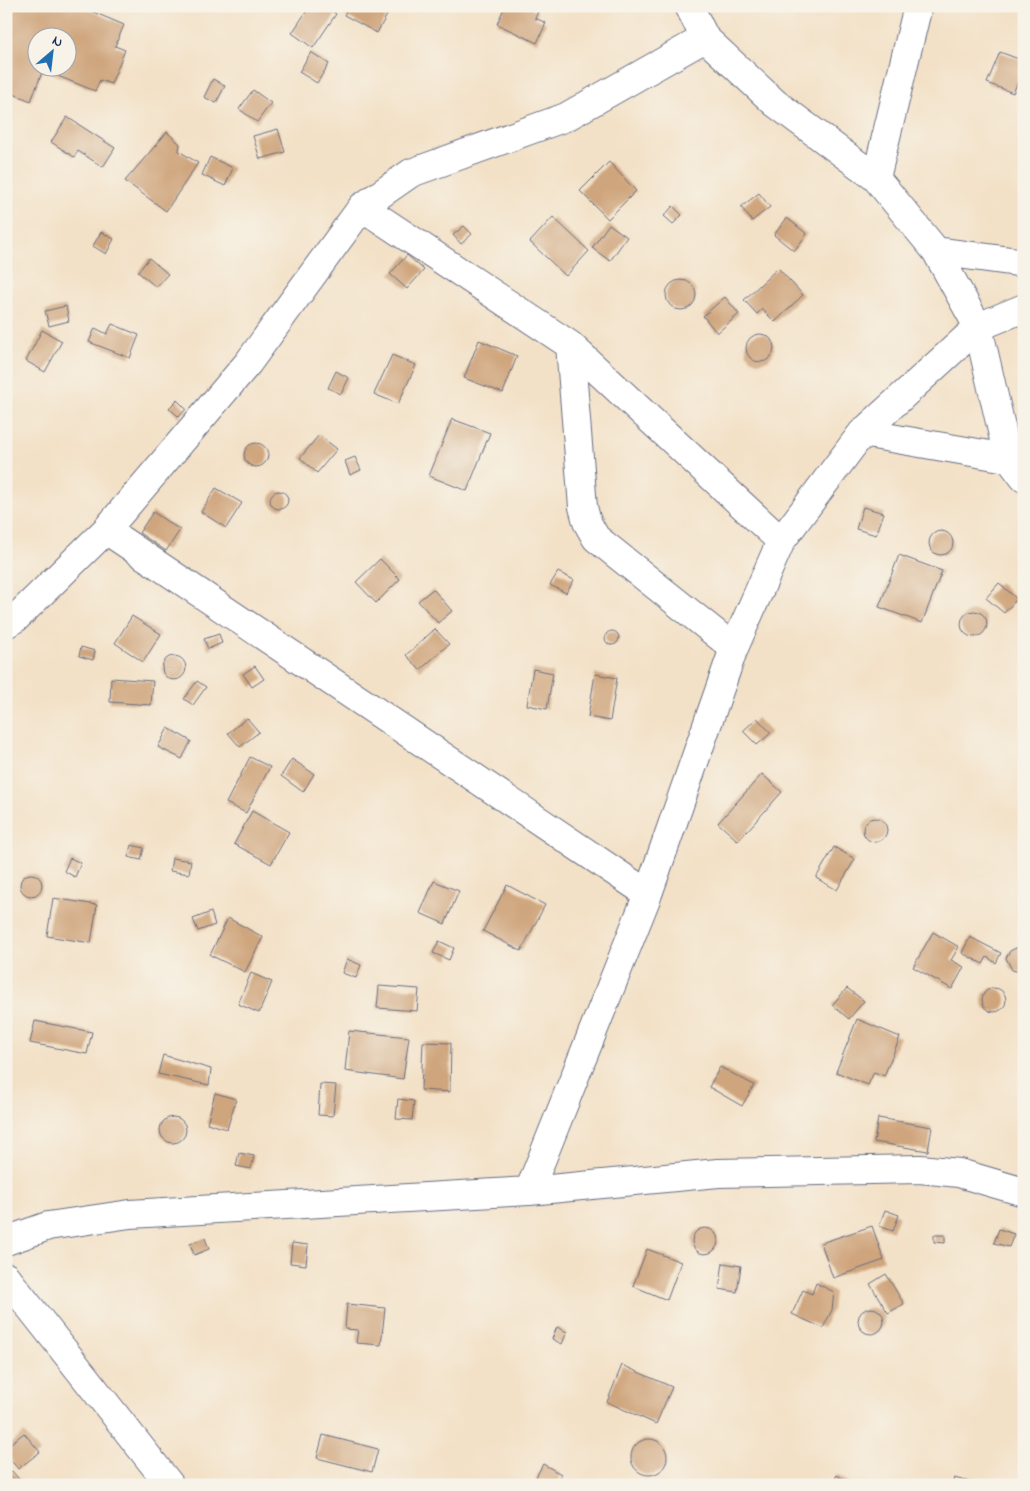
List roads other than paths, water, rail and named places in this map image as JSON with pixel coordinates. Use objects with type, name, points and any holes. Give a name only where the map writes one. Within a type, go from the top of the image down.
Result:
[{"type":"street","points":[[689,6],[705,38],[775,103],[876,178],[936,251],[978,327],[1018,465],[862,434]]},
{"type":"street","points":[[876,178],[918,6]]},
{"type":"street","points":[[6,624],[16,618],[106,530],[248,363],[362,207],[411,173],[566,117],[705,38]]},
{"type":"street","points":[[362,207],[570,345],[781,541]]},
{"type":"street","points":[[936,251],[1024,263]]},
{"type":"street","points":[[529,1191],[648,894],[734,648],[781,541],[862,434],[978,327],[1024,308]]},
{"type":"street","points":[[570,345],[583,508],[587,522],[596,538],[734,648]]},
{"type":"street","points":[[106,530],[648,894]]},
{"type":"street","points":[[6,1241],[48,1226],[130,1214],[529,1191],[718,1173],[920,1169],[959,1173],[1024,1192]]},
{"type":"street","points":[[6,1278],[170,1485]]}]
